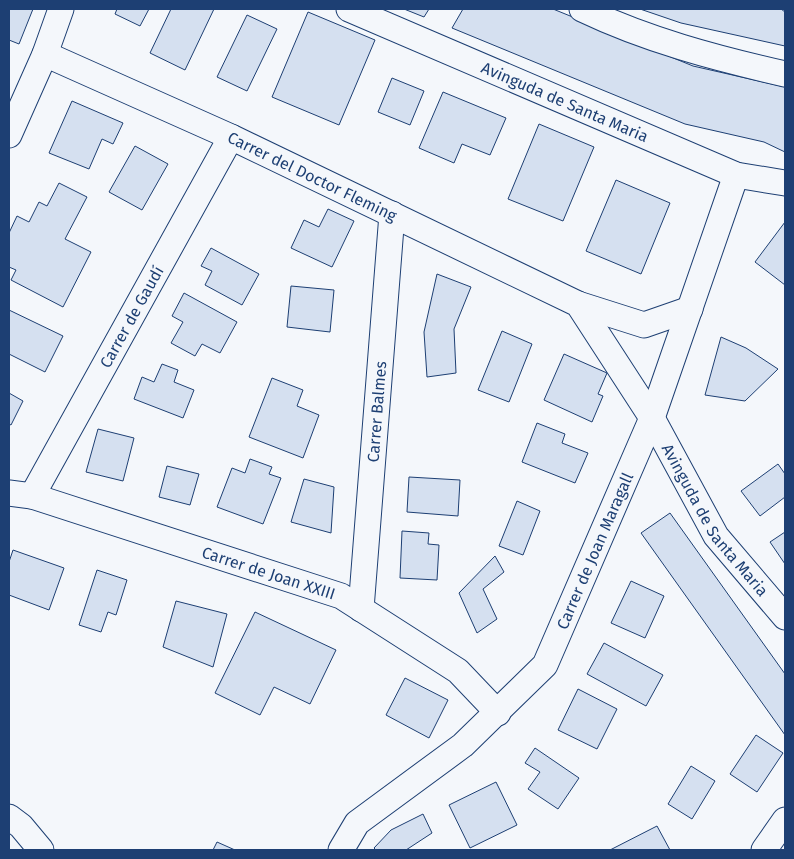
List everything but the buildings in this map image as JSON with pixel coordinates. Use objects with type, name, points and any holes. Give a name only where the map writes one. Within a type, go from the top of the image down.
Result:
[{"type":"street","points":[[9,135],[45,54],[61,9]]},
{"type":"street","name":"Avinguda de Santa Maria","points":[[349,9],[736,175],[785,183]]},
{"type":"street","points":[[582,9],[633,32],[705,55],[785,74]]},
{"type":"street","name":"Carrer del Doctor Fleming","points":[[45,54],[231,137],[578,304],[644,325],[690,310]]},
{"type":"street","name":"Carrer de Gaudí","points":[[20,494],[231,137]]},
{"type":"street","name":"Carrer de Joan Maragall","points":[[341,850],[357,823],[462,745],[545,665],[652,418],[736,175]]},
{"type":"street","name":"Carrer Balmes","points":[[361,609],[392,214]]},
{"type":"street","points":[[578,304],[652,418]]},
{"type":"street","name":"Avinguda de Santa Maria","points":[[652,418],[716,536],[785,617]]},
{"type":"street","name":"Carrer de Joan XXIII","points":[[20,494],[341,596],[458,670],[498,712]]},
{"type":"street","points":[[9,817],[21,826],[41,850]]},
{"type":"street","points":[[764,850],[785,820]]}]
